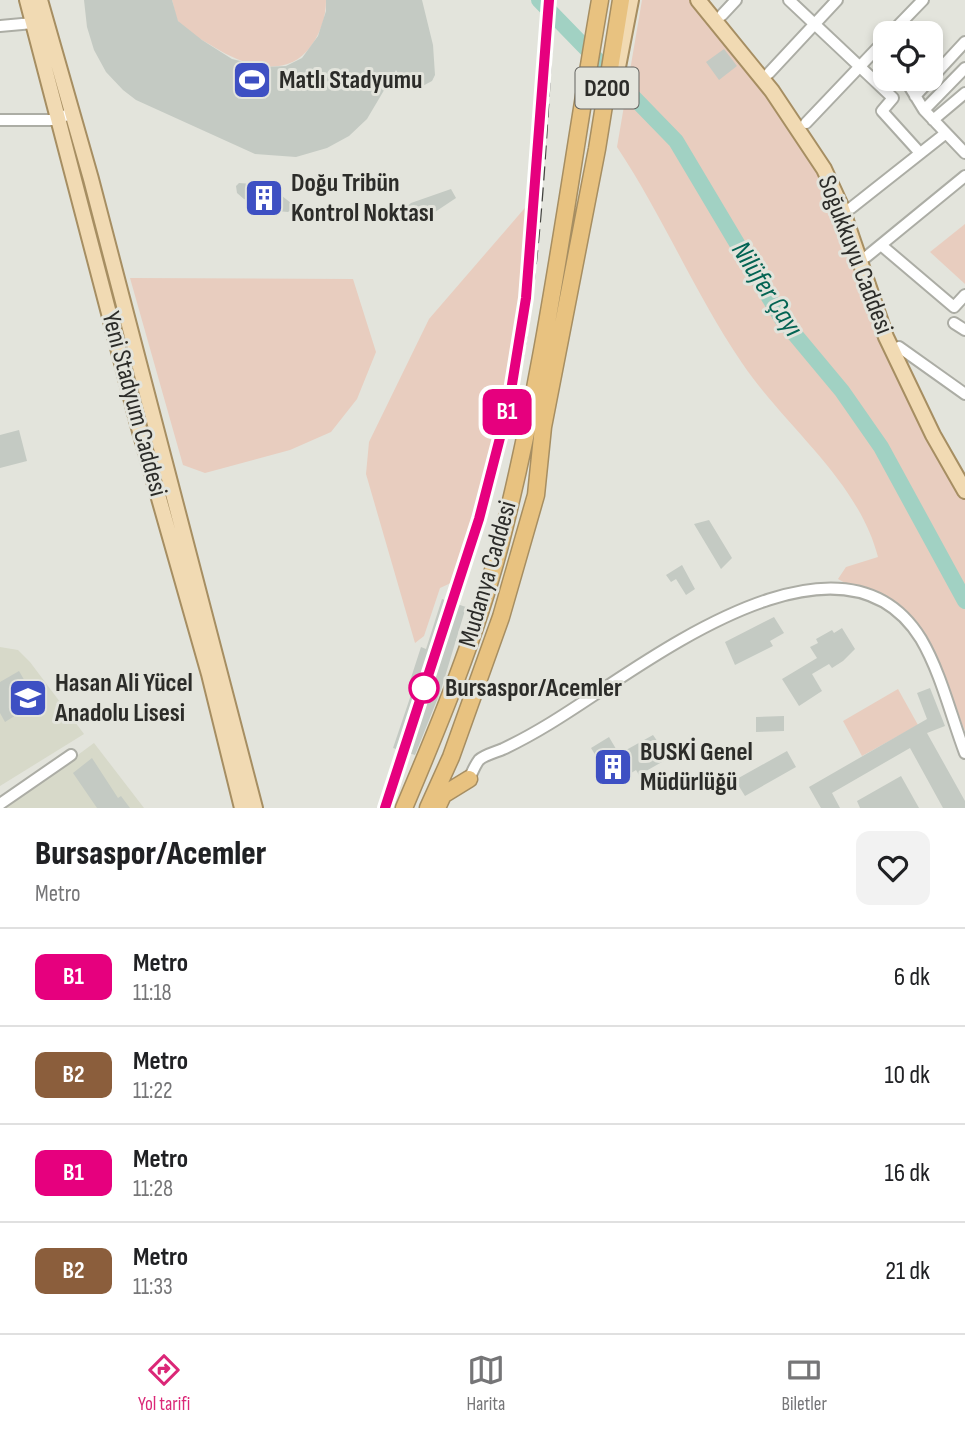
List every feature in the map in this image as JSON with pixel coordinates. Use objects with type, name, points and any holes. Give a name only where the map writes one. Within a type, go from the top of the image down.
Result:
[{"type":"highway","name":"Mudanya Caddesi","points":[[428,808],[451,757],[485,664],[536,495],[542,427],[599,149],[626,0]]},
{"type":"highway","name":"Mudanya Caddesi","points":[[404,808],[444,716],[498,551],[565,221],[577,127],[599,5]]},
{"type":"highway","points":[[437,808],[443,795],[469,779]]},
{"type":"main road","name":"Yeni Stadyum Caddesi","points":[[27,0],[62,114],[91,178],[255,808]]},
{"type":"main road","name":"Yeni Stadyum Caddesi","points":[[40,0],[65,141],[139,428],[209,674],[242,808]]},
{"type":"main road","points":[[599,149],[626,0]]},
{"type":"main road","name":"Soğukkuyu Caddesi","points":[[698,0],[772,91],[824,169],[841,206],[886,337],[933,435],[965,491]]},
{"type":"main road","name":"Soğukkuyu Caddesi","points":[[709,0],[769,73],[806,123],[831,164],[851,208],[899,347],[965,479]]},
{"type":"street","points":[[722,15],[736,0]]},
{"type":"street","points":[[789,0],[893,98],[883,111],[920,153]]},
{"type":"street","points":[[769,73],[837,0]]},
{"type":"street","points":[[903,21],[923,0]]},
{"type":"street","points":[[0,26],[33,23]]},
{"type":"street","points":[[915,96],[965,42]]},
{"type":"street","points":[[806,123],[873,52]]},
{"type":"street","points":[[924,110],[965,68]]},
{"type":"street","points":[[912,91],[924,110],[965,153]]},
{"type":"street","points":[[933,120],[965,93]]},
{"type":"street","points":[[14,119],[62,114]]},
{"type":"street","points":[[0,120],[62,114]]},
{"type":"street","points":[[34,119],[65,141]]},
{"type":"street","points":[[851,208],[946,133]]},
{"type":"street","points":[[866,257],[964,178]]},
{"type":"street","points":[[881,245],[954,307],[965,295]]},
{"type":"street","points":[[954,323],[965,330]]},
{"type":"street","points":[[899,347],[965,394]]},
{"type":"street","points":[[469,779],[480,758],[529,737],[644,662],[750,604],[808,590],[869,596],[887,605],[905,619],[920,639],[934,667],[965,753]]},
{"type":"street","points":[[0,804],[71,755]]},
{"type":"shaded area","points":[[172,0],[326,0],[322,24],[311,46],[288,64],[262,66],[234,58],[184,28],[178,21]]},
{"type":"shaded area","points":[[642,0],[692,0],[814,159],[941,459],[965,499],[965,731],[936,654],[915,621],[901,607],[883,596],[838,579],[846,567],[878,557],[868,529],[838,479],[742,363],[617,147]]},
{"type":"shaded area","points":[[530,202],[517,324],[493,448],[453,582],[440,588],[424,636],[415,643],[366,474],[369,442],[429,319]]},
{"type":"shaded area","points":[[965,224],[965,284],[930,252]]},
{"type":"shaded area","points":[[130,278],[353,279],[376,352],[357,399],[331,432],[290,450],[205,473],[183,465]]},
{"type":"shaded area","name":"Hasan Ali Yücel Anadolu Lisesi","points":[[0,647],[18,650],[30,662],[84,734],[0,786]]},
{"type":"shaded area","points":[[898,689],[918,725],[862,756],[843,721]]},
{"type":"shaded area","points":[[94,743],[144,808],[6,808]]},
{"type":"building","name":"Matlı Stadyumu","points":[[84,0],[172,0],[178,21],[202,40],[232,59],[265,67],[286,66],[302,58],[318,36],[326,11],[326,0],[422,0],[433,45],[435,75],[432,81],[415,90],[408,89],[396,70],[367,119],[349,136],[327,148],[296,157],[255,154],[136,100],[123,90],[106,72],[94,50],[87,27]]},
{"type":"building","points":[[724,49],[737,66],[719,80],[706,62]]},
{"type":"building","name":"Doğu Tribün Kontrol Noktası","points":[[239,183],[252,184],[282,196],[291,203],[292,209],[288,212],[277,211],[244,199],[237,193],[236,186]]},
{"type":"building","points":[[451,189],[456,198],[432,214],[406,221],[400,217],[401,212],[411,203]]},
{"type":"building","points":[[19,430],[27,461],[0,468],[0,435]]},
{"type":"building","points":[[709,520],[732,558],[721,569],[694,524]]},
{"type":"building","points":[[682,565],[695,589],[686,595],[676,579],[671,582],[666,575]]},
{"type":"building","points":[[442,599],[466,607],[441,690],[415,755],[393,748],[415,683],[410,681],[421,647],[426,649]]},
{"type":"building","points":[[774,617],[784,633],[770,641],[773,646],[735,665],[725,642]]},
{"type":"building","points":[[842,628],[855,649],[832,668],[829,664],[812,674],[822,691],[799,706],[782,679],[817,658],[810,647],[818,643],[816,639]]},
{"type":"building","points":[[19,671],[37,702],[5,722],[0,713],[0,682]]},
{"type":"building","points":[[930,688],[945,726],[927,733],[965,801],[965,808],[943,808],[910,748],[832,793],[840,808],[821,808],[809,787],[927,719],[917,693]]},
{"type":"building","points":[[784,716],[784,731],[756,732],[756,717]]},
{"type":"building","points":[[653,735],[669,758],[639,775],[636,770],[613,784],[591,748],[609,737],[619,754]]},
{"type":"building","points":[[787,751],[796,767],[745,796],[735,780]]},
{"type":"building","points":[[92,758],[118,798],[121,796],[130,808],[97,808],[73,773]]},
{"type":"building","points":[[901,776],[919,808],[860,808],[857,801]]},
{"type":"waterway","name":"Nilüfer Çayı","points":[[539,0],[676,141],[782,319],[842,391],[881,447],[965,601]]},
{"type":"railway","points":[[461,591],[497,472],[524,350],[540,219],[554,0]]},
{"type":"metro line","name":"B1","points":[[385,808],[479,519],[509,403],[526,298],[549,0]]},
{"type":"place","name":"Matlı Stadyumu","points":[[252,80]]},
{"type":"place","name":"Doğu Tribün Kontrol Noktası","points":[[264,198]]},
{"type":"place","name":"Bursaspor/Acemler","points":[[424,688]]},
{"type":"place","name":"Hasan Ali Yücel Anadolu Lisesi","points":[[28,698]]},
{"type":"place","name":"BUSKİ Genel Müdürlüğü","points":[[613,767]]}]
